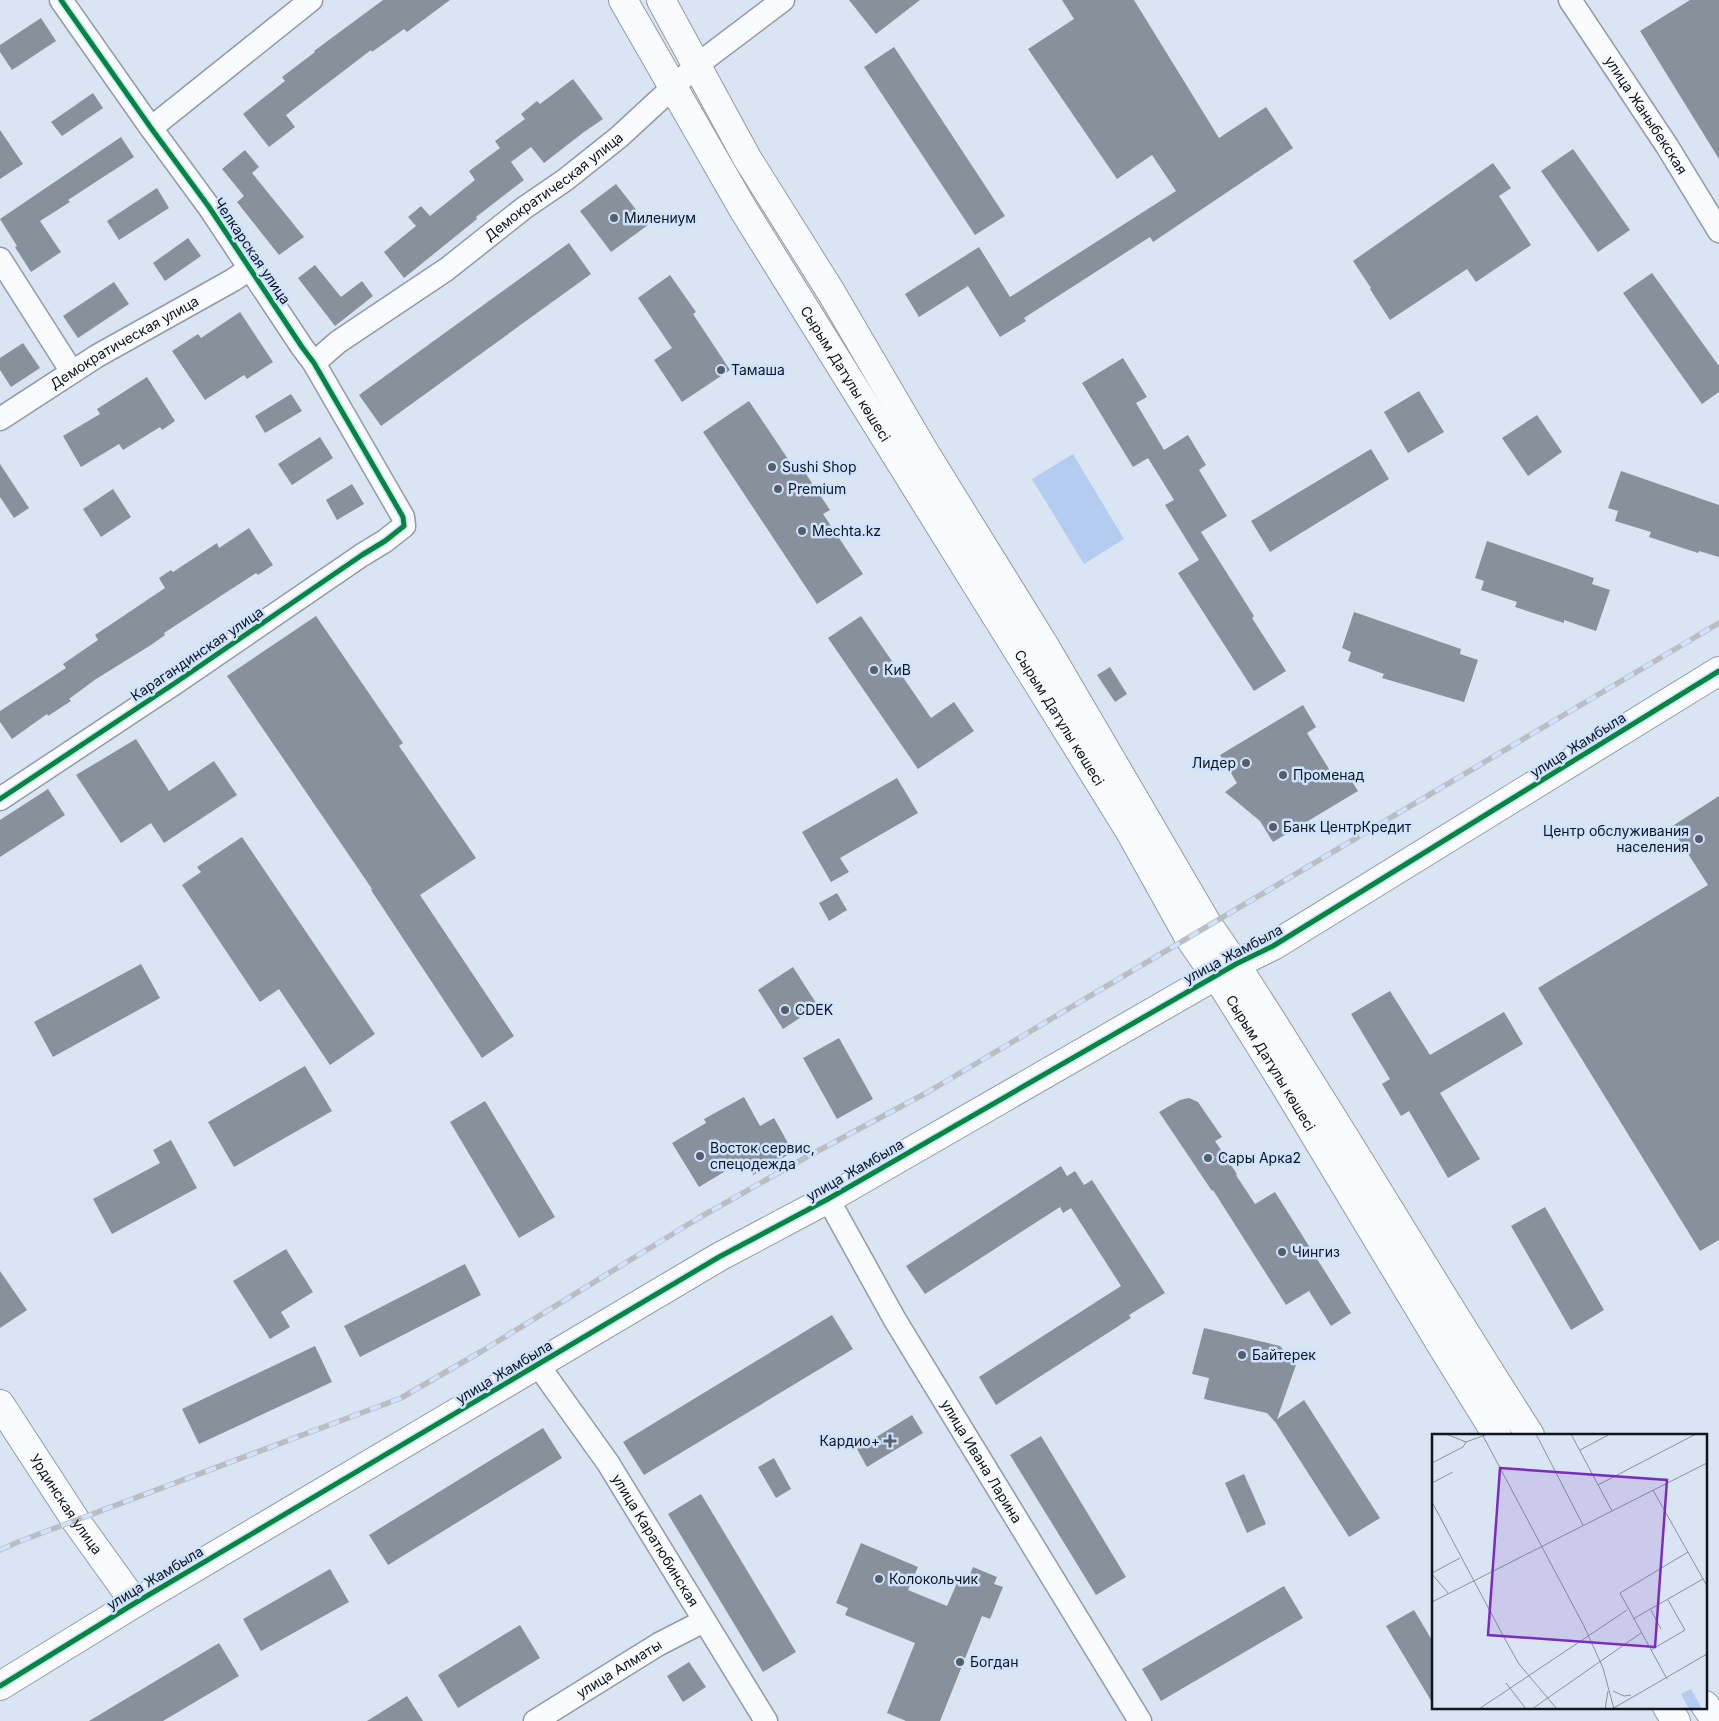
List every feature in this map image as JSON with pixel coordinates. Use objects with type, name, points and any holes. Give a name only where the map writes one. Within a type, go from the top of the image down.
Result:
[{"type":"main road","name":"Сырым Датұлы көшесі","points":[[623,0],[743,209],[1129,830],[1188,936],[1225,969],[1354,1152],[1477,1353],[1529,1434]]},
{"type":"main road","name":"Сырым Датұлы көшесі","points":[[661,0],[747,158],[830,292],[927,456],[1046,648],[1208,925],[1225,969],[1281,1079],[1496,1434]]},
{"type":"main road","name":"улица Жамбыла","points":[[0,1686],[718,1257],[828,1199],[1225,969],[1274,946],[1719,671]]},
{"type":"main road","name":"Урдинская улица","points":[[0,1404],[76,1521],[136,1603]]},
{"type":"main road","points":[[1706,1706],[1716,1721]]},
{"type":"main road","points":[[1668,1708],[1676,1721]]},
{"type":"street","name":"Челкарская улица","points":[[62,0],[151,128],[209,207],[302,347],[314,362],[403,517],[404,526]]},
{"type":"street","points":[[151,128],[312,0]]},
{"type":"street","name":"Демократическая улица","points":[[314,362],[338,342],[447,269],[524,208],[565,180],[619,137],[697,65],[783,0]]},
{"type":"street","name":"улица Жаныбекская","points":[[1570,0],[1667,146],[1719,231]]},
{"type":"street","points":[[0,259],[72,372]]},
{"type":"street","name":"Демократическая улица","points":[[0,419],[97,356],[251,268]]},
{"type":"street","name":"Карагандинская улица","points":[[0,799],[175,683],[385,541],[404,526]]},
{"type":"street","name":"улица Ивана Ларина","points":[[828,1199],[895,1320],[1140,1721]]},
{"type":"street","name":"улица Каратюбинская","points":[[538,1365],[608,1463],[766,1721]]},
{"type":"street","name":"улица Алматы","points":[[535,1721],[659,1644],[704,1621]]},
{"type":"shaded area","points":[[1073,454],[1124,539],[1084,564],[1032,479]]},
{"type":"building","points":[[383,0],[450,0],[407,32],[404,29],[372,52],[371,50],[286,115],[295,127],[269,147],[243,114],[285,81],[282,77]]},
{"type":"building","points":[[849,0],[920,0],[876,34]]},
{"type":"building","points":[[1062,0],[1134,0],[1219,138],[1266,107],[1293,148],[1153,242],[1150,237],[1024,318],[1026,321],[1000,337],[968,286],[919,317],[905,294],[979,247],[1010,297],[1176,191],[1152,155],[1117,179],[1028,49],[1074,19]]},
{"type":"building","points":[[1690,0],[1719,0],[1719,159],[1640,31]]},
{"type":"building","points":[[41,18],[56,41],[12,70],[0,52],[0,45]]},
{"type":"building","points":[[894,47],[1005,216],[975,235],[864,67]]},
{"type":"building","points":[[573,79],[603,119],[544,163],[531,147],[511,162],[524,180],[476,217],[477,219],[404,278],[384,252],[416,226],[408,217],[421,206],[430,216],[475,180],[469,171],[500,148],[495,141],[525,119],[521,114],[537,101],[540,104]]},
{"type":"building","points":[[93,93],[103,108],[62,136],[51,122]]},
{"type":"building","points":[[0,130],[23,164],[0,179]]},
{"type":"building","points":[[121,137],[134,157],[68,200],[70,202],[40,221],[61,252],[31,272],[0,219]]},
{"type":"building","points":[[1573,149],[1630,230],[1598,252],[1541,171]]},
{"type":"building","points":[[245,150],[259,167],[252,173],[304,237],[279,255],[237,202],[244,196],[222,169]]},
{"type":"building","points":[[1493,163],[1511,188],[1499,196],[1531,245],[1476,282],[1467,269],[1390,320],[1353,261]]},
{"type":"building","name":"Милениум","points":[[616,184],[648,225],[611,252],[580,211]]},
{"type":"building","points":[[157,188],[169,208],[119,240],[107,221]]},
{"type":"building","points":[[188,238],[201,256],[165,281],[153,263]]},
{"type":"building","points":[[569,243],[591,274],[381,426],[359,395]]},
{"type":"building","points":[[315,265],[341,297],[362,281],[373,296],[335,326],[298,278]]},
{"type":"building","points":[[1652,273],[1719,366],[1719,392],[1702,404],[1623,293]]},
{"type":"building","points":[[670,275],[696,312],[693,314],[730,370],[682,402],[654,360],[672,348],[638,298]]},
{"type":"building","points":[[114,282],[129,304],[78,338],[63,316]]},
{"type":"building","points":[[240,312],[273,362],[247,379],[244,375],[205,400],[172,351],[198,334],[201,338]]},
{"type":"building","points":[[23,343],[40,368],[11,387],[0,370],[0,358]]},
{"type":"building","points":[[1123,358],[1147,397],[1136,403],[1164,450],[1188,435],[1206,465],[1199,470],[1227,516],[1201,532],[1286,671],[1254,691],[1178,573],[1199,560],[1165,505],[1174,500],[1148,458],[1133,467],[1082,383]]},
{"type":"building","points":[[147,377],[175,421],[162,430],[160,427],[123,450],[119,444],[81,467],[63,436],[100,414],[97,409]]},
{"type":"building","points":[[1419,391],[1444,432],[1408,453],[1384,412]]},
{"type":"building","points":[[291,394],[302,411],[265,433],[255,416]]},
{"type":"building","name":"Premium","points":[[749,401],[794,468],[800,465],[830,510],[823,514],[863,574],[817,604],[703,432]]},
{"type":"building","points":[[1537,415],[1562,452],[1528,476],[1502,438]]},
{"type":"building","points":[[320,437],[333,458],[292,485],[278,464]]},
{"type":"building","points":[[1371,449],[1389,479],[1270,552],[1251,521]]},
{"type":"building","points":[[0,464],[29,508],[14,518],[0,497]]},
{"type":"building","points":[[1621,471],[1719,505],[1719,557],[1699,551],[1698,553],[1649,537],[1651,532],[1615,521],[1618,511],[1608,508]]},
{"type":"building","points":[[352,484],[364,504],[337,520],[326,500]]},
{"type":"building","points":[[113,489],[131,517],[101,537],[83,509]]},
{"type":"building","points":[[249,528],[273,565],[258,575],[256,573],[164,633],[165,635],[151,645],[96,679],[69,699],[71,701],[48,716],[47,714],[12,739],[0,722],[0,711],[66,668],[63,664],[98,640],[95,635],[165,588],[159,578],[171,570],[173,572],[217,543],[219,548]]},
{"type":"building","points":[[1487,541],[1594,578],[1592,584],[1610,590],[1596,631],[1515,607],[1517,602],[1481,590],[1484,581],[1475,578]]},
{"type":"building","points":[[1354,612],[1461,649],[1460,654],[1478,660],[1464,702],[1382,678],[1384,674],[1348,661],[1351,652],[1342,648]]},
{"type":"building","points":[[316,616],[403,743],[399,746],[476,858],[420,895],[514,1036],[482,1058],[372,889],[227,676]]},
{"type":"building","name":"КиВ","points":[[861,616],[931,718],[954,702],[974,731],[918,769],[828,638]]},
{"type":"building","points":[[1110,667],[1127,694],[1115,702],[1097,675]]},
{"type":"building","name":"Променад","points":[[1303,705],[1316,727],[1307,733],[1335,779],[1346,772],[1358,791],[1273,842],[1260,821],[1225,792],[1237,783],[1220,755]]},
{"type":"building","points":[[136,739],[169,791],[214,761],[237,795],[164,843],[151,823],[121,843],[76,775]]},
{"type":"building","points":[[897,778],[918,813],[840,858],[849,872],[831,882],[802,832]]},
{"type":"building","points":[[48,789],[65,815],[0,857],[0,820]]},
{"type":"building","points":[[1719,796],[1719,1240],[1700,1251],[1538,988],[1708,885],[1671,827]]},
{"type":"building","points":[[242,837],[375,1034],[330,1065],[279,989],[260,1002],[182,885],[201,872],[197,867]]},
{"type":"building","points":[[837,893],[847,910],[829,921],[819,903]]},
{"type":"building","points":[[141,964],[160,998],[53,1057],[34,1022]]},
{"type":"building","points":[[793,967],[818,1006],[783,1029],[758,990]]},
{"type":"building","points":[[1390,991],[1430,1055],[1504,1012],[1523,1044],[1440,1093],[1480,1159],[1448,1178],[1409,1111],[1401,1116],[1382,1084],[1390,1079],[1351,1014]]},
{"type":"building","points":[[839,1038],[873,1099],[837,1119],[803,1058]]},
{"type":"building","points":[[305,1066],[332,1111],[234,1167],[208,1122]]},
{"type":"building","points":[[744,1097],[760,1126],[774,1118],[793,1152],[753,1175],[744,1160],[699,1187],[672,1143],[706,1123],[704,1119]]},
{"type":"building","name":"Чингиз","points":[[1189,1098],[1198,1102],[1222,1137],[1215,1141],[1255,1204],[1275,1192],[1351,1313],[1331,1326],[1309,1291],[1286,1305],[1213,1190],[1159,1112],[1180,1100]]},
{"type":"building","points":[[485,1101],[555,1217],[519,1238],[450,1122]]},
{"type":"building","points":[[171,1140],[197,1188],[112,1234],[93,1199],[160,1163],[153,1150]]},
{"type":"building","points":[[1061,1166],[1067,1176],[1075,1171],[1084,1185],[1092,1180],[1165,1293],[1129,1315],[1131,1318],[996,1405],[979,1377],[1121,1286],[1071,1208],[1063,1213],[1060,1207],[925,1294],[906,1266]]},
{"type":"building","points":[[1545,1207],[1604,1310],[1571,1330],[1511,1226]]},
{"type":"building","points":[[286,1249],[313,1292],[281,1312],[290,1327],[270,1339],[233,1281]]},
{"type":"building","points":[[465,1264],[481,1295],[360,1357],[344,1326]]},
{"type":"building","points":[[0,1271],[27,1310],[0,1328]]},
{"type":"building","points":[[832,1315],[853,1349],[644,1475],[623,1442]]},
{"type":"building","points":[[1204,1328],[1280,1346],[1296,1365],[1277,1419],[1304,1400],[1380,1518],[1349,1537],[1276,1423],[1267,1413],[1204,1399],[1209,1378],[1192,1374]]},
{"type":"building","points":[[315,1346],[332,1382],[199,1444],[182,1409]]},
{"type":"building","name":"Кардио+","points":[[912,1415],[923,1433],[867,1467],[857,1449]]},
{"type":"building","points":[[543,1428],[562,1458],[388,1565],[369,1535]]},
{"type":"building","points":[[1041,1436],[1126,1577],[1096,1595],[1010,1455]]},
{"type":"building","points":[[774,1458],[791,1489],[776,1498],[758,1467]]},
{"type":"building","points":[[1244,1474],[1266,1524],[1247,1533],[1225,1483]]},
{"type":"building","points":[[701,1494],[796,1652],[763,1672],[668,1514]]},
{"type":"building","points":[[861,1543],[918,1567],[908,1590],[947,1606],[961,1574],[969,1577],[973,1567],[997,1577],[994,1584],[1003,1587],[990,1619],[982,1616],[940,1721],[906,1721],[887,1713],[915,1643],[845,1615],[848,1608],[836,1603]]},
{"type":"building","points":[[330,1569],[349,1602],[261,1651],[243,1619]]},
{"type":"building","points":[[1284,1586],[1303,1618],[1161,1701],[1142,1669]]},
{"type":"building","points":[[1414,1610],[1432,1640],[1432,1702],[1386,1626]]},
{"type":"building","points":[[520,1625],[540,1658],[458,1708],[438,1675]]},
{"type":"building","points":[[219,1643],[239,1676],[163,1721],[89,1721]]},
{"type":"building","points":[[689,1662],[706,1687],[683,1702],[667,1676]]},
{"type":"building","points":[[407,1696],[423,1721],[367,1721]]},
{"type":"railway","points":[[0,1550],[401,1398],[482,1351],[697,1219],[803,1159],[928,1092],[1719,623]]},
{"type":"cycle path","points":[[0,799],[175,683],[385,541],[404,526],[403,517],[314,363],[209,207],[61,0]]},
{"type":"cycle path","points":[[0,1686],[135,1603],[719,1257],[828,1199],[1236,964],[1273,946],[1719,671]]},
{"type":"place","name":"Милениум","points":[[614,218]]},
{"type":"place","name":"Тамаша","points":[[721,370]]},
{"type":"place","name":"Sushi Shop","points":[[772,467]]},
{"type":"place","name":"Premium","points":[[778,489]]},
{"type":"place","name":"Mechta.kz","points":[[802,531]]},
{"type":"place","name":"КиВ","points":[[874,670]]},
{"type":"place","name":"Лидер","points":[[1246,763]]},
{"type":"place","name":"Променад","points":[[1283,775]]},
{"type":"place","name":"Банк ЦентрКредит","points":[[1273,827]]},
{"type":"place","name":"Центр обслуживания наcеления","points":[[1699,839]]},
{"type":"place","name":"CDEK","points":[[785,1010]]},
{"type":"place","name":"Восток сервис, спецодежда","points":[[700,1156]]},
{"type":"place","name":"Сары Арка2","points":[[1208,1158]]},
{"type":"place","name":"Чингиз","points":[[1282,1252]]},
{"type":"place","name":"Байтерек","points":[[1242,1355]]},
{"type":"place","name":"Кардио+","points":[[890,1441]]},
{"type":"place","name":"Колокольчик","points":[[879,1579]]},
{"type":"place","name":"Богдан","points":[[960,1662]]}]
